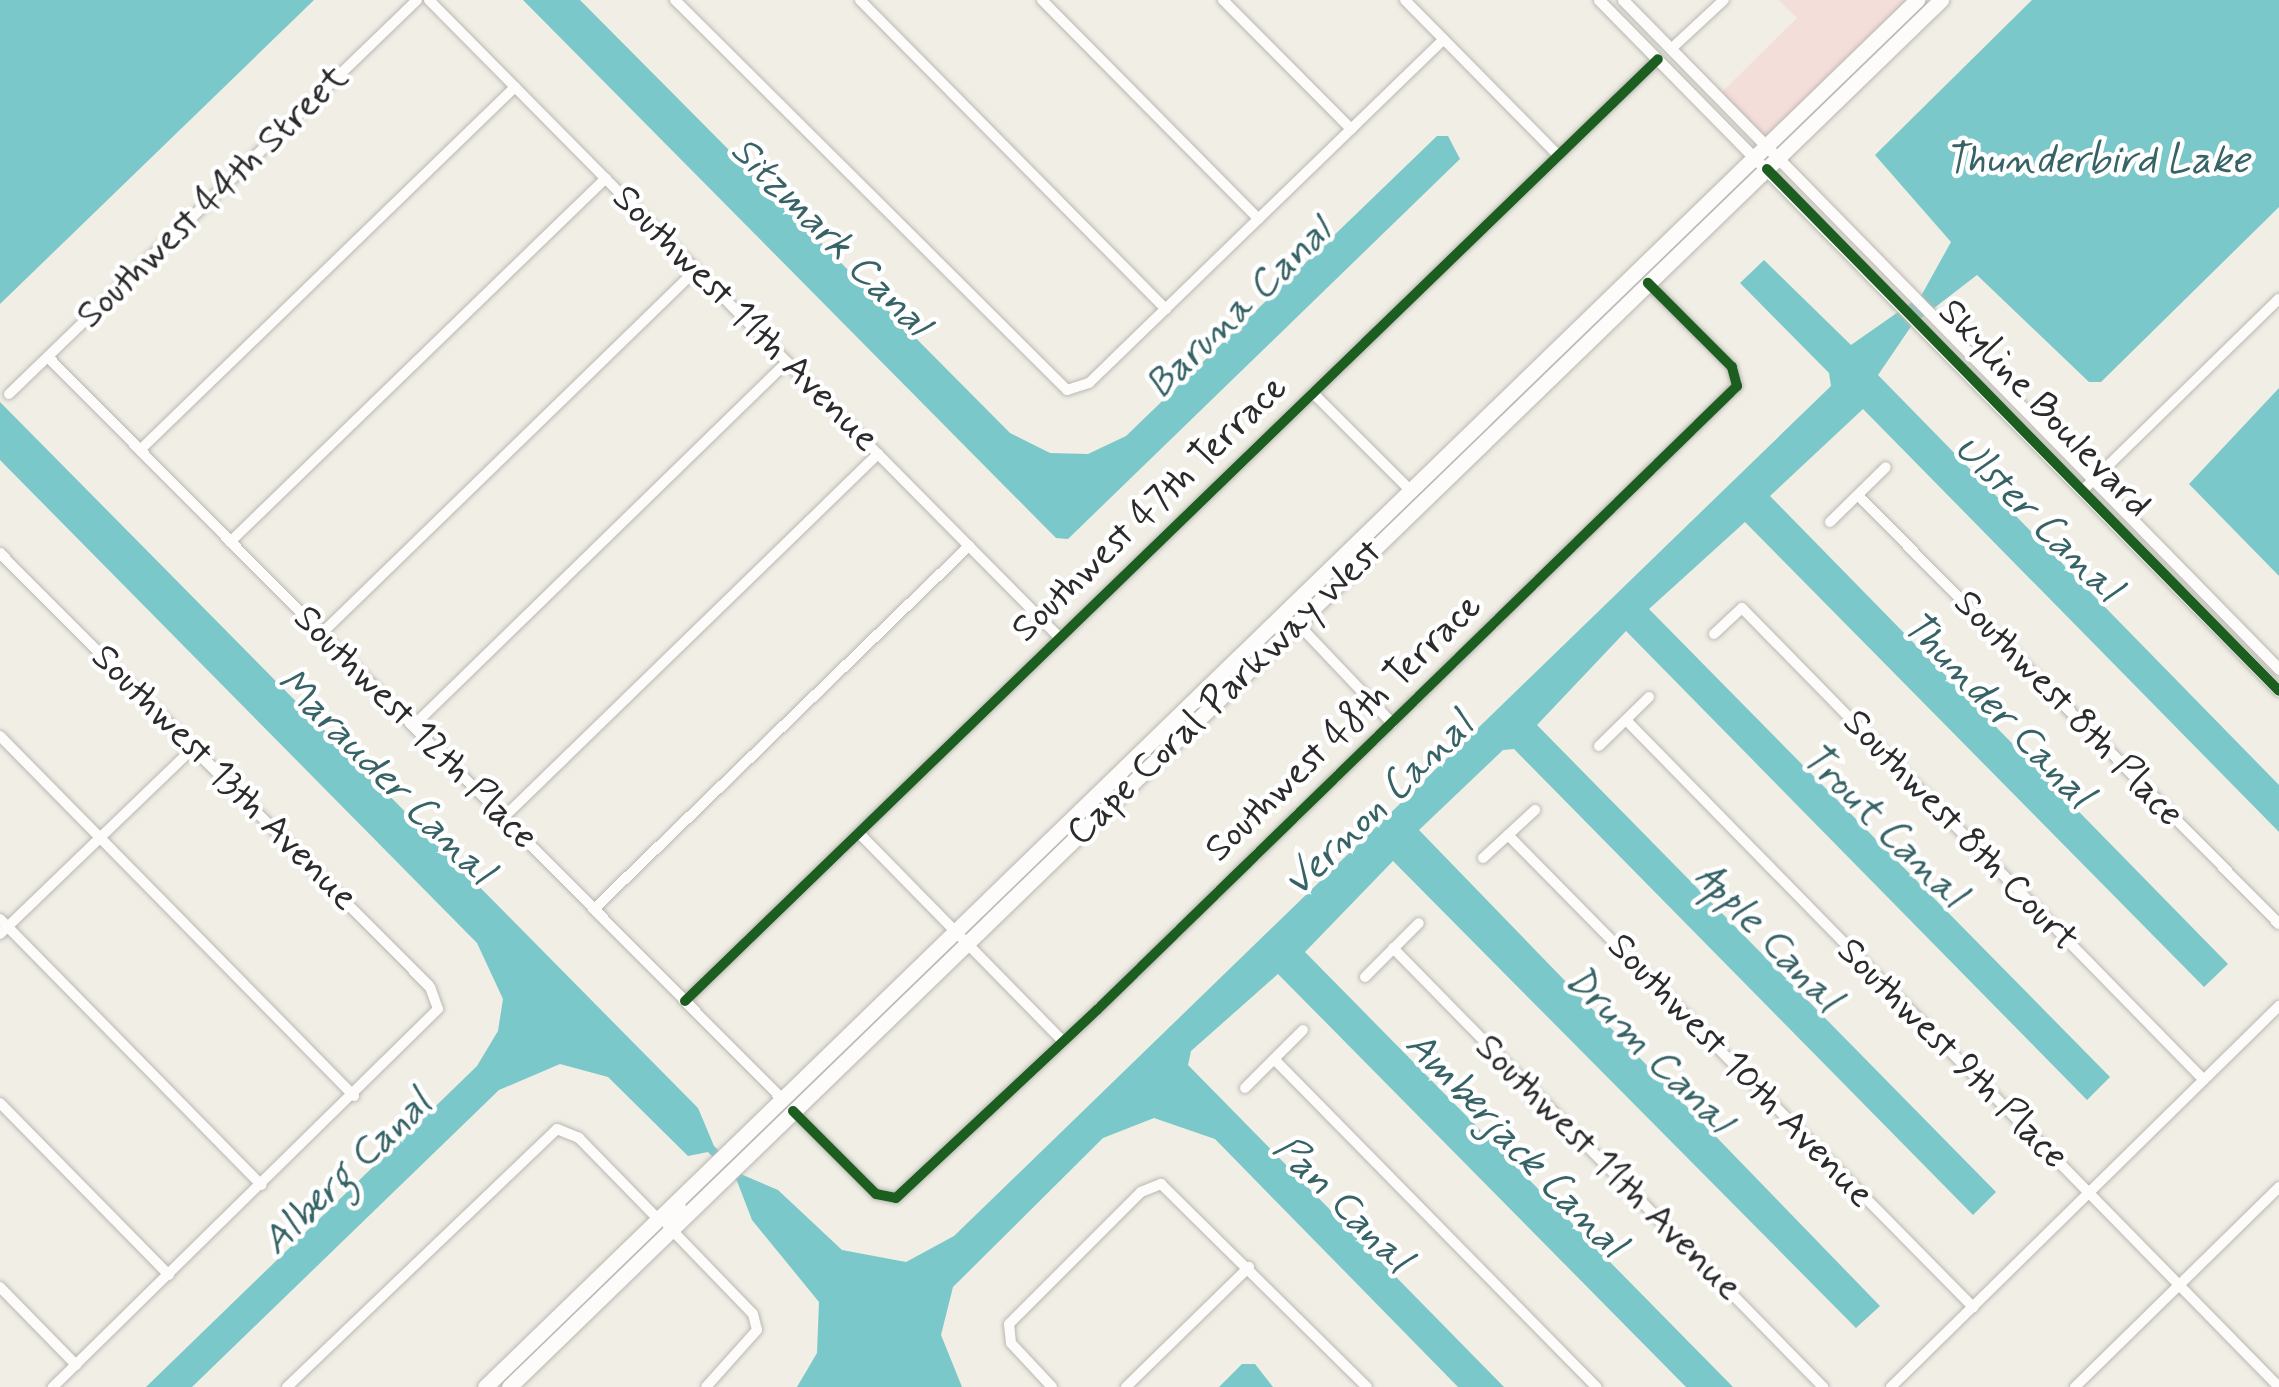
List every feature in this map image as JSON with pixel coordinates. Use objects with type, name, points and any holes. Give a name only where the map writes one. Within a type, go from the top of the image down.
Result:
[{"type":"main road","name":"Cape Coral Parkway West","points":[[961,937],[1204,713],[1648,283],[1917,0]]},
{"type":"main road","name":"Cape Coral Parkway West","points":[[507,1387],[742,1146],[961,937],[1410,490],[1941,0]]},
{"type":"main road","points":[[1298,623],[1375,524]]},
{"type":"main road","points":[[1204,713],[1276,632],[1275,621]]},
{"type":"main road","name":"Cape Coral Parkway West","points":[[484,1387],[572,1302],[665,1224]]},
{"type":"main road","points":[[507,1387],[574,1312],[572,1302]]},
{"type":"street","name":"Southwest 44th Street","points":[[10,394],[417,0]]},
{"type":"street","name":"Southwest 11th Avenue","points":[[429,0],[1060,638]]},
{"type":"street","points":[[675,0],[1067,390],[1089,383],[1444,40]]},
{"type":"street","points":[[860,0],[1166,309]]},
{"type":"street","points":[[1042,0],[1259,219]]},
{"type":"street","points":[[1223,0],[1351,130]]},
{"type":"street","points":[[1405,0],[1558,155]]},
{"type":"street","name":"Skyline Boulevard","points":[[1599,0],[1914,299],[1924,319],[2082,491],[2279,692]]},
{"type":"street","points":[[1608,0],[1650,42],[1671,49],[1724,0]]},
{"type":"street","name":"Skyline Boulevard","points":[[1622,0],[1720,98],[1767,157],[1904,308],[1924,319],[2094,480],[2279,668]]},
{"type":"street","points":[[1658,59],[1675,61],[1720,98]]},
{"type":"street","name":"Southwest 47th Terrace","points":[[685,1001],[1658,59]]},
{"type":"street","points":[[140,450],[515,86]]},
{"type":"street","points":[[230,542],[606,178]]},
{"type":"street","points":[[321,634],[696,270]]},
{"type":"street","name":"Southwest 48th Terrace","points":[[886,1198],[906,1193],[1737,386],[1732,367],[1648,283]]},
{"type":"street","points":[[2082,491],[2279,299]]},
{"type":"street","name":"Southwest 12th Place","points":[[48,358],[788,1105],[886,1198]]},
{"type":"street","points":[[413,726],[788,362]]},
{"type":"street","points":[[1313,393],[1410,490]]},
{"type":"street","points":[[503,818],[878,454]]},
{"type":"street","points":[[1830,522],[1886,467]]},
{"type":"street","name":"Southwest 8th Place","points":[[1858,495],[2279,924]]},
{"type":"street","points":[[594,910],[969,546]]},
{"type":"street","name":"Southwest 13th Avenue","points":[[0,553],[430,987],[438,1009],[354,1096]]},
{"type":"street","name":"Southwest 8th Court","points":[[1714,634],[1742,608],[2204,1080]]},
{"type":"street","points":[[1298,623],[1392,723]]},
{"type":"street","points":[[1600,746],[1650,698]]},
{"type":"street","name":"Southwest 9th Place","points":[[1626,720],[2279,1387]]},
{"type":"street","points":[[0,736],[354,1096],[53,1387]]},
{"type":"street","points":[[193,748],[2,926],[262,1185]]},
{"type":"street","points":[[1483,858],[1535,810]]},
{"type":"street","points":[[859,833],[1063,1042]]},
{"type":"street","name":"Southwest 10th Avenue","points":[[1508,835],[1972,1306]]},
{"type":"street","points":[[1365,977],[1419,923]]},
{"type":"street","name":"Southwest 11th Avenue","points":[[1393,948],[1823,1387]]},
{"type":"street","points":[[1891,1387],[2279,1006]]},
{"type":"street","points":[[1245,1088],[1303,1030]]},
{"type":"street","points":[[1274,1059],[1596,1387]]},
{"type":"street","points":[[0,1103],[169,1275]]},
{"type":"street","points":[[286,1387],[558,1129],[579,1138],[753,1314],[757,1330],[706,1387]]},
{"type":"street","points":[[665,1224],[742,1146]]},
{"type":"street","points":[[1052,1387],[1008,1334],[1052,1278],[1141,1192],[1161,1184],[1367,1387]]},
{"type":"street","points":[[2076,1387],[2279,1187]]},
{"type":"street","points":[[1126,1387],[1249,1267]]},
{"type":"street","points":[[0,1287],[76,1365]]},
{"type":"shaded area","points":[[1779,0],[1909,0],[1766,139],[1721,93],[1797,18]]},
{"type":"water","points":[[0,0],[314,0],[0,304]]},
{"type":"water","points":[[523,0],[580,0],[1010,433],[1050,453],[1088,454],[1126,436],[1437,136],[1448,136],[1460,159],[1068,539],[1056,538]]},
{"type":"water","name":"Thunderbird Lake","points":[[2032,0],[2279,0],[2279,207],[2101,382],[2089,382],[1977,275],[1912,325],[1878,375],[2279,785],[2279,832],[1863,409],[1770,496],[2228,964],[2204,987],[1745,522],[1649,609],[2110,1077],[2087,1100],[1626,631],[1537,725],[1996,1192],[1973,1215],[1514,749],[1503,750],[1419,830],[1880,1306],[1856,1328],[1393,861],[1305,952],[1733,1387],[1686,1387],[1278,974],[1191,1051],[1188,1065],[1504,1387],[1458,1387],[1215,1139],[1154,1118],[1103,1138],[953,1287],[941,1335],[962,1387],[797,1387],[817,1353],[819,1302],[752,1220],[737,1181],[708,1152],[688,1156],[608,1077],[560,1064],[499,1090],[192,1387],[146,1387],[477,1066],[498,1031],[503,999],[477,943],[0,460],[0,402],[698,1108],[714,1146],[743,1175],[778,1190],[842,1250],[906,1262],[954,1236],[1831,386],[1829,373],[1740,283],[1764,260],[1851,345],[1921,296],[1951,242],[1875,155]]},
{"type":"water","points":[[2279,388],[2279,576],[2189,484]]},
{"type":"water","points":[[1242,1364],[1255,1364],[1273,1387],[1219,1387]]},
{"type":"cycle path","points":[[685,1001],[1658,59]]},
{"type":"cycle path","points":[[1767,169],[2279,691]]},
{"type":"cycle path","points":[[793,1111],[876,1194],[896,1198],[1097,1010],[1737,386],[1732,367],[1648,283]]},
{"type":"water label","name":"Sitzmark Canal","points":[[830,237]]},
{"type":"water label","name":"Baruna Canal","points":[[1239,309]]},
{"type":"water label","name":"Ulster Canal","points":[[2037,519]]},
{"type":"water label","name":"Thunder Canal","points":[[1997,710]]},
{"type":"water label","name":"Marauder Canal","points":[[385,777]]},
{"type":"water label","name":"Vernon Canal","points":[[1379,805]]},
{"type":"water label","name":"Trout Canal","points":[[1883,826]]},
{"type":"water label","name":"Apple Canal","points":[[1768,938]]},
{"type":"water label","name":"Drum Canal","points":[[1648,1050]]},
{"type":"water label","name":"Amberjack Canal","points":[[1515,1145]]},
{"type":"water label","name":"Alberg Canal","points":[[347,1173]]},
{"type":"water label","name":"Pan Canal","points":[[1342,1204]]}]
